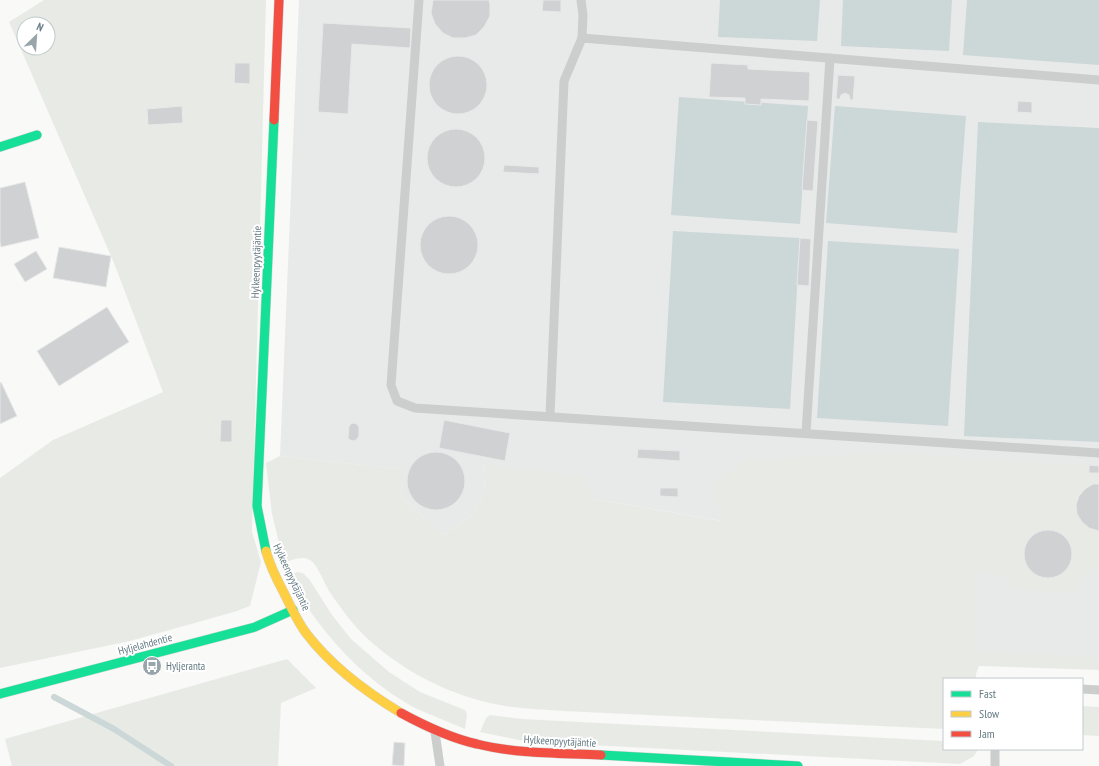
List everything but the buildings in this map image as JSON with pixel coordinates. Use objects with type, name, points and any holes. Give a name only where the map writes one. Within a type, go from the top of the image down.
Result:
[{"type":"street","name":"Hylkeenpyytäjäntie","points":[[279,0],[257,506],[263,543],[275,573],[293,610],[311,638],[337,666],[369,693],[396,711],[435,730],[467,742],[513,750],[798,766]]},
{"type":"street","points":[[0,147],[37,135]]},
{"type":"street","name":"Hyljelahdentie","points":[[0,694],[255,627],[293,610]]},
{"type":"lane","points":[[419,0],[391,385],[398,401],[415,408],[1099,453]]},
{"type":"lane","points":[[550,416],[564,81],[582,38],[583,14],[581,0]]},
{"type":"lane","points":[[582,38],[1099,80]]},
{"type":"lane","points":[[806,433],[830,58]]},
{"type":"lane","points":[[1083,689],[1099,690]]},
{"type":"lane","points":[[435,730],[440,766]]},
{"type":"lane","points":[[995,750],[995,766]]},
{"type":"shaded area","points":[[44,0],[266,0],[252,532],[261,562],[250,606],[234,612],[130,641],[0,668],[0,478],[53,440],[163,392],[114,263],[24,56],[56,56],[56,16],[19,16]]},
{"type":"shaded area","points":[[299,0],[1099,0],[1099,667],[957,659],[722,521],[595,499],[483,464],[485,492],[471,516],[444,535],[402,498],[400,469],[280,456]]},
{"type":"shaded area","points":[[720,0],[820,0],[817,41],[718,37]]},
{"type":"shaded area","points":[[843,0],[952,0],[949,51],[841,46]]},
{"type":"shaded area","points":[[967,0],[1099,0],[1099,65],[963,55]]},
{"type":"shaded area","points":[[16,18],[16,38],[9,22]]},
{"type":"shaded area","points":[[679,97],[808,106],[800,224],[671,215]]},
{"type":"shaded area","points":[[835,106],[966,116],[957,233],[826,223]]},
{"type":"shaded area","points":[[978,122],[1099,128],[1099,442],[964,436]]},
{"type":"shaded area","points":[[673,231],[800,238],[790,409],[663,402]]},
{"type":"shaded area","points":[[828,241],[959,249],[948,426],[817,418]]},
{"type":"shaded area","points":[[898,453],[1066,465],[1089,465],[1089,473],[1099,473],[1099,565],[1070,593],[1006,589],[1007,576],[978,573],[975,593],[974,646],[977,651],[1096,657],[1099,658],[1099,670],[979,666],[976,678],[943,678],[943,729],[563,711],[515,707],[482,701],[464,696],[430,682],[398,663],[383,652],[363,635],[348,617],[329,591],[321,574],[313,562],[300,558],[284,563],[272,514],[266,463],[280,456],[401,469],[402,498],[444,535],[471,516],[485,492],[483,464],[585,477],[595,499],[721,521],[712,482],[751,459]]},
{"type":"shaded area","points":[[297,572],[303,573],[309,579],[332,615],[351,639],[389,672],[420,692],[465,710],[467,714],[465,729],[417,709],[401,700],[355,664],[341,650],[306,605],[291,575]]},
{"type":"shaded area","points":[[287,659],[316,688],[281,703],[278,766],[12,766],[5,739]]},
{"type":"shaded area","points":[[1083,706],[1099,707],[1099,736],[1083,735]]},
{"type":"shaded area","points":[[490,715],[522,719],[943,741],[943,750],[977,750],[974,756],[960,764],[551,743],[524,741],[480,732],[486,718]]},
{"type":"waterway","points":[[54,697],[114,729],[171,766]]},
{"type":"traffic: fast","points":[[266,551],[257,506],[274,120]]},
{"type":"traffic: fast","points":[[0,147],[37,135]]},
{"type":"traffic: fast","points":[[0,694],[255,627],[293,610]]},
{"type":"traffic: fast","points":[[601,755],[798,766]]},
{"type":"traffic: slow","points":[[266,551],[274,573],[294,614],[316,645],[350,678],[401,713]]},
{"type":"traffic: jam","points":[[274,120],[279,0]]},
{"type":"traffic: jam","points":[[401,713],[447,735],[492,747],[507,750],[601,755]]},
{"type":"place","name":"Hyljeranta","points":[[152,666]]}]
